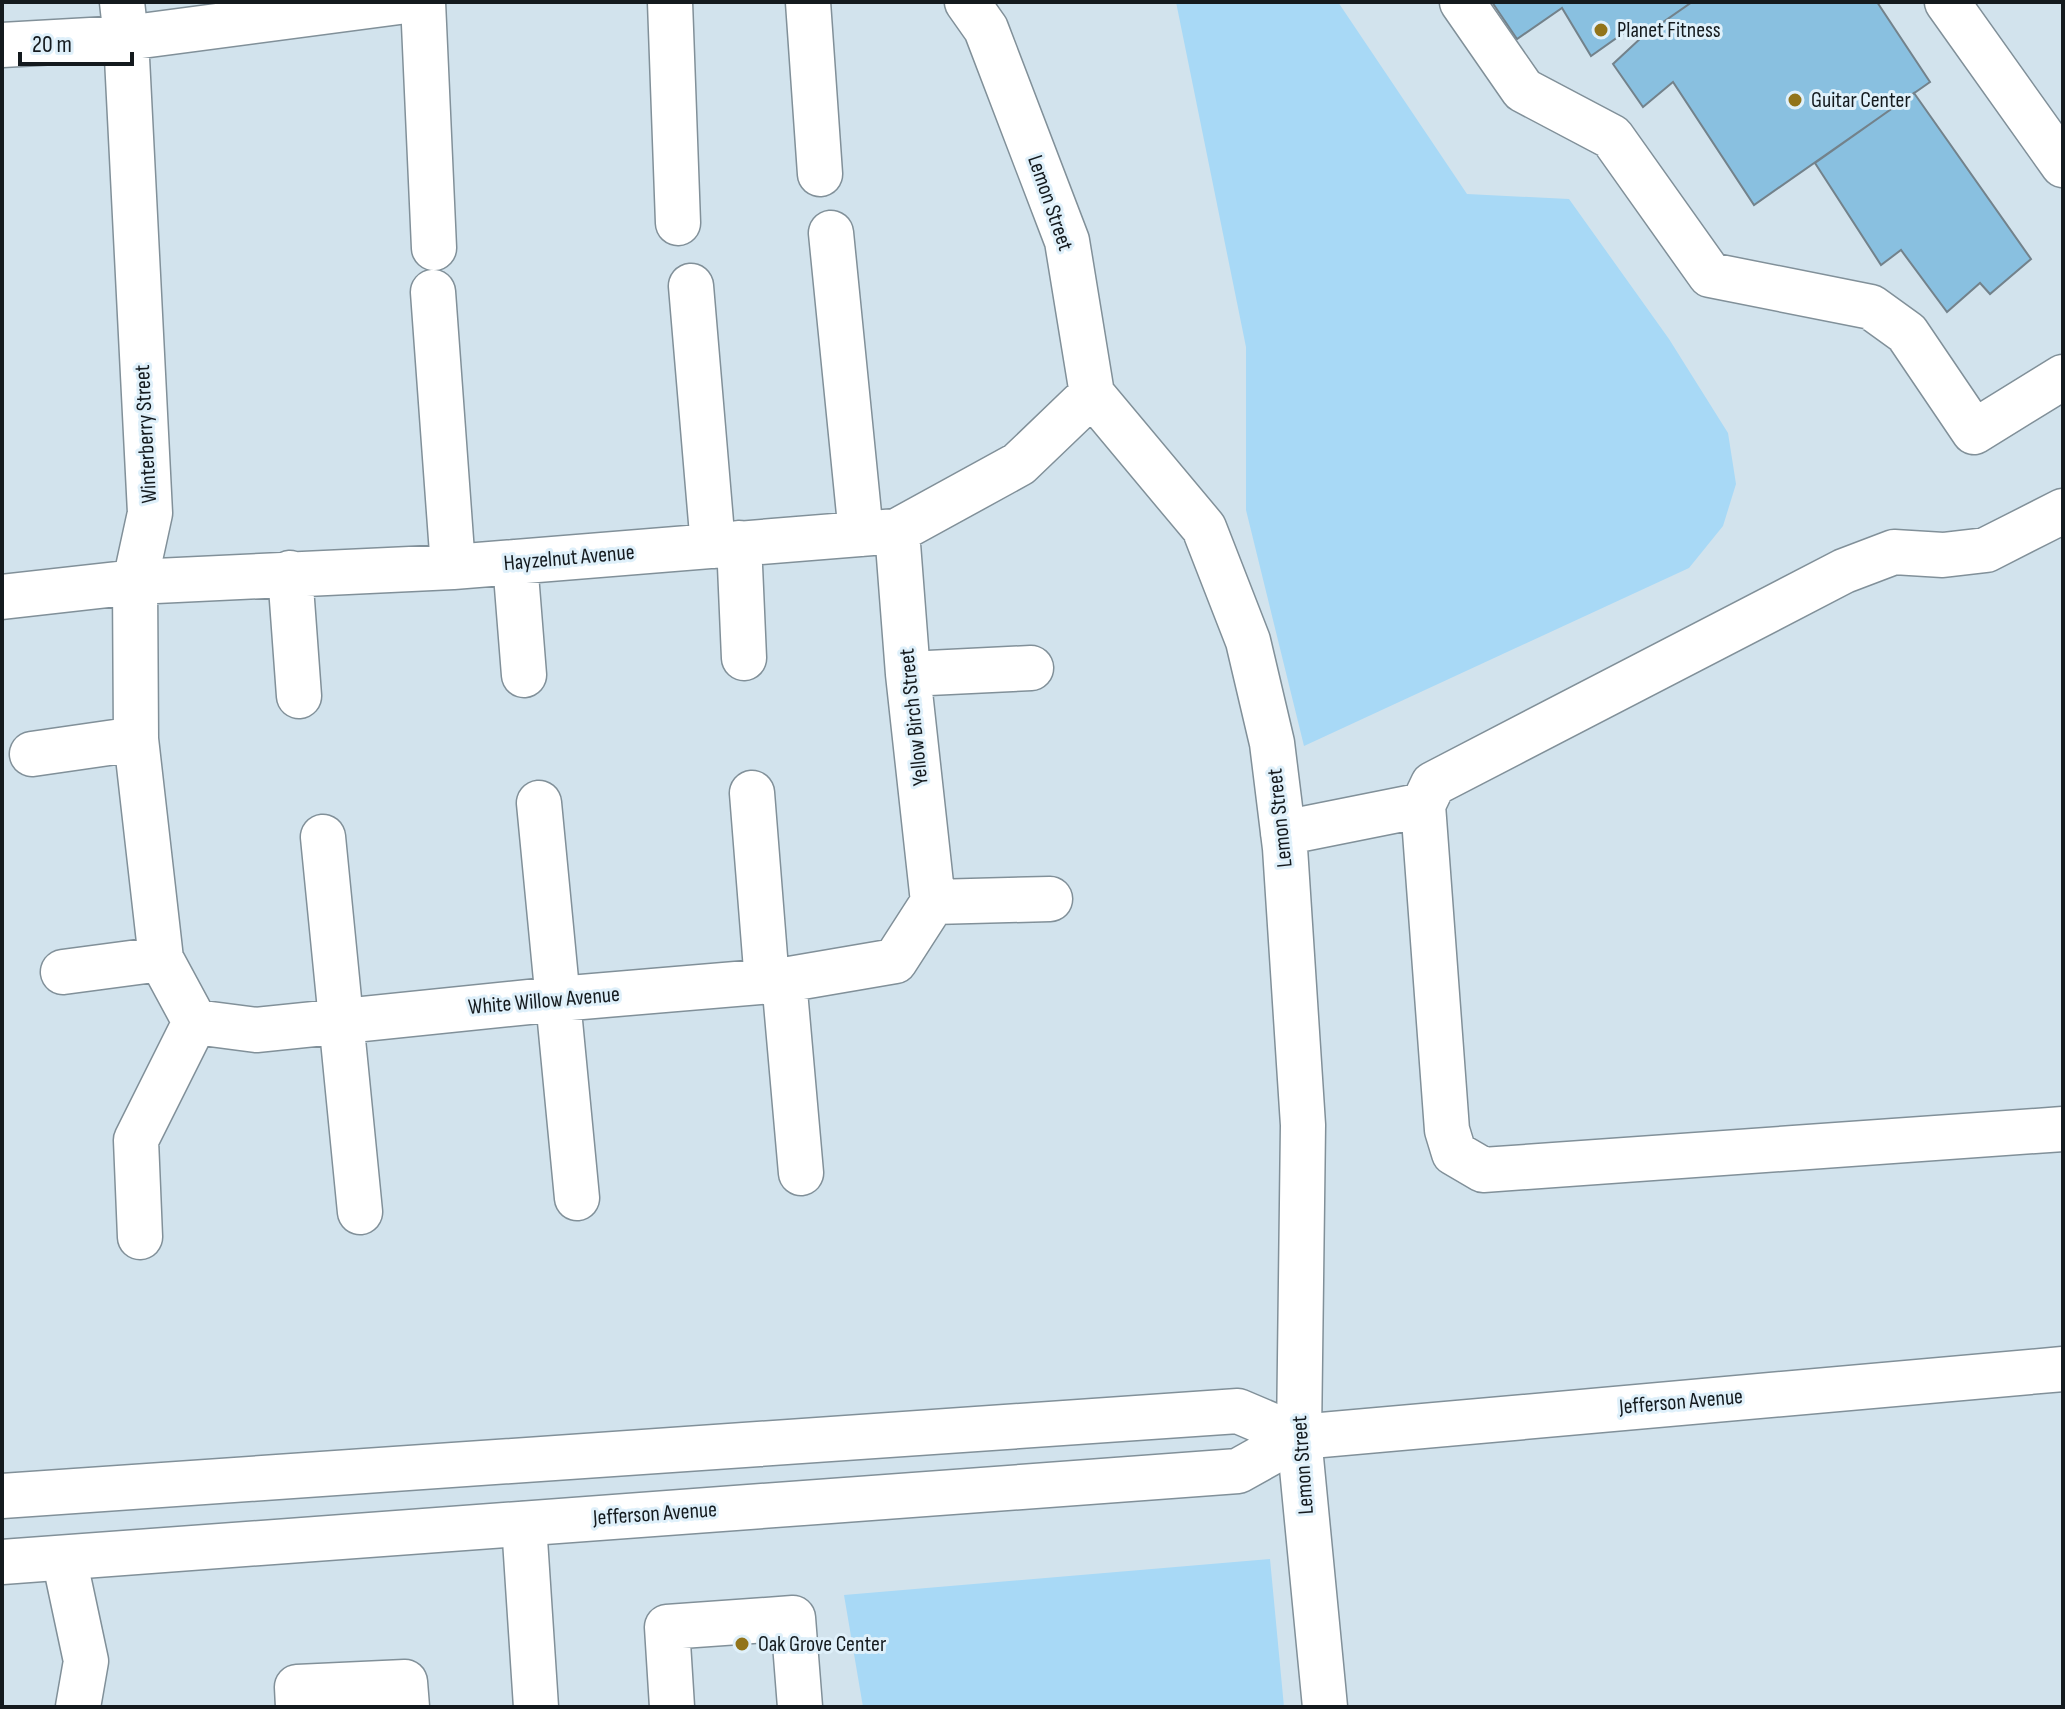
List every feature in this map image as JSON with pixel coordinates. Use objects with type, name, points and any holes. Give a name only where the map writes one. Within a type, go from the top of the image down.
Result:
[{"type":"main road","points":[[2,45],[124,20],[399,2]]},
{"type":"main road","points":[[423,2],[434,248]]},
{"type":"main road","points":[[670,2],[678,223]]},
{"type":"main road","points":[[808,2],[820,174]]},
{"type":"main road","name":"Lemon Street","points":[[967,2],[986,29],[1067,241],[1092,394],[1204,528],[1248,641],[1272,743],[1283,833],[1303,1125],[1299,1437],[1325,1707]]},
{"type":"main road","points":[[1462,2],[1523,90],[1612,137],[1710,275],[1871,307],[1907,333],[1974,432],[2063,377]]},
{"type":"main road","points":[[1947,2],[2063,165]]},
{"type":"main road","name":"Winterberry Street","points":[[124,20],[150,513],[135,582],[136,739],[161,959]]},
{"type":"main road","name":"Yellow Birch Street","points":[[831,233],[879,532],[908,674],[933,902]]},
{"type":"main road","points":[[691,286],[744,658]]},
{"type":"main road","points":[[433,292],[453,567]]},
{"type":"main road","name":"Hayzelnut Avenue","points":[[2,597],[135,582],[453,567],[879,532],[1019,464],[1092,394]]},
{"type":"main road","points":[[2063,511],[1986,550],[1943,555],[1894,552],[1844,571],[1433,784],[1423,805],[1447,1130],[1454,1153],[1483,1170],[2063,1129]]},
{"type":"main road","points":[[515,562],[524,675]]},
{"type":"main road","points":[[290,573],[299,696]]},
{"type":"main road","points":[[908,674],[1031,668]]},
{"type":"main road","points":[[32,754],[136,739]]},
{"type":"main road","points":[[752,793],[801,1173]]},
{"type":"main road","points":[[539,803],[577,1198]]},
{"type":"main road","points":[[1283,833],[1423,805]]},
{"type":"main road","points":[[323,837],[360,1212]]},
{"type":"main road","points":[[933,902],[1050,899]]},
{"type":"main road","name":"White Willow Avenue","points":[[195,1022],[256,1030],[558,999],[775,981],[895,961],[933,902]]},
{"type":"main road","points":[[63,972],[161,959],[195,1022],[136,1140],[140,1237]]},
{"type":"main road","name":"Jefferson Avenue","points":[[2,1562],[1238,1471],[1299,1437],[2063,1369]]},
{"type":"main road","name":"Jefferson Avenue","points":[[2,1496],[1238,1411],[1299,1437]]},
{"type":"main road","points":[[524,1524],[536,1707]]},
{"type":"main road","points":[[64,1558],[86,1661],[78,1707]]},
{"type":"main road","points":[[672,1707],[667,1627],[793,1618],[800,1707]]},
{"type":"main road","points":[[298,1707],[297,1687],[405,1682],[407,1707]]},
{"type":"shaded area","points":[[1176,2],[1338,2],[1467,194],[1569,199],[1669,339],[1728,433],[1736,484],[1723,526],[1689,568],[1304,746],[1246,510],[1246,347]]},
{"type":"shaded area","points":[[1270,1559],[1284,1707],[863,1707],[844,1595]]},
{"type":"building","name":"Planet Fitness","points":[[1492,2],[1692,2],[1643,36],[1635,25],[1591,56],[1562,8],[1517,39]]},
{"type":"building","name":"Guitar Center","points":[[1692,2],[1877,2],[1930,82],[1754,205],[1673,82],[1643,107],[1613,64],[1643,36]]},
{"type":"building","points":[[1914,93],[2031,259],[1990,294],[1980,283],[1947,312],[1901,250],[1881,265],[1815,163]]},
{"type":"place","name":"Planet Fitness","points":[[1601,30]]},
{"type":"place","name":"Guitar Center","points":[[1795,100]]},
{"type":"place","name":"Oak Grove Center","points":[[742,1644]]}]
